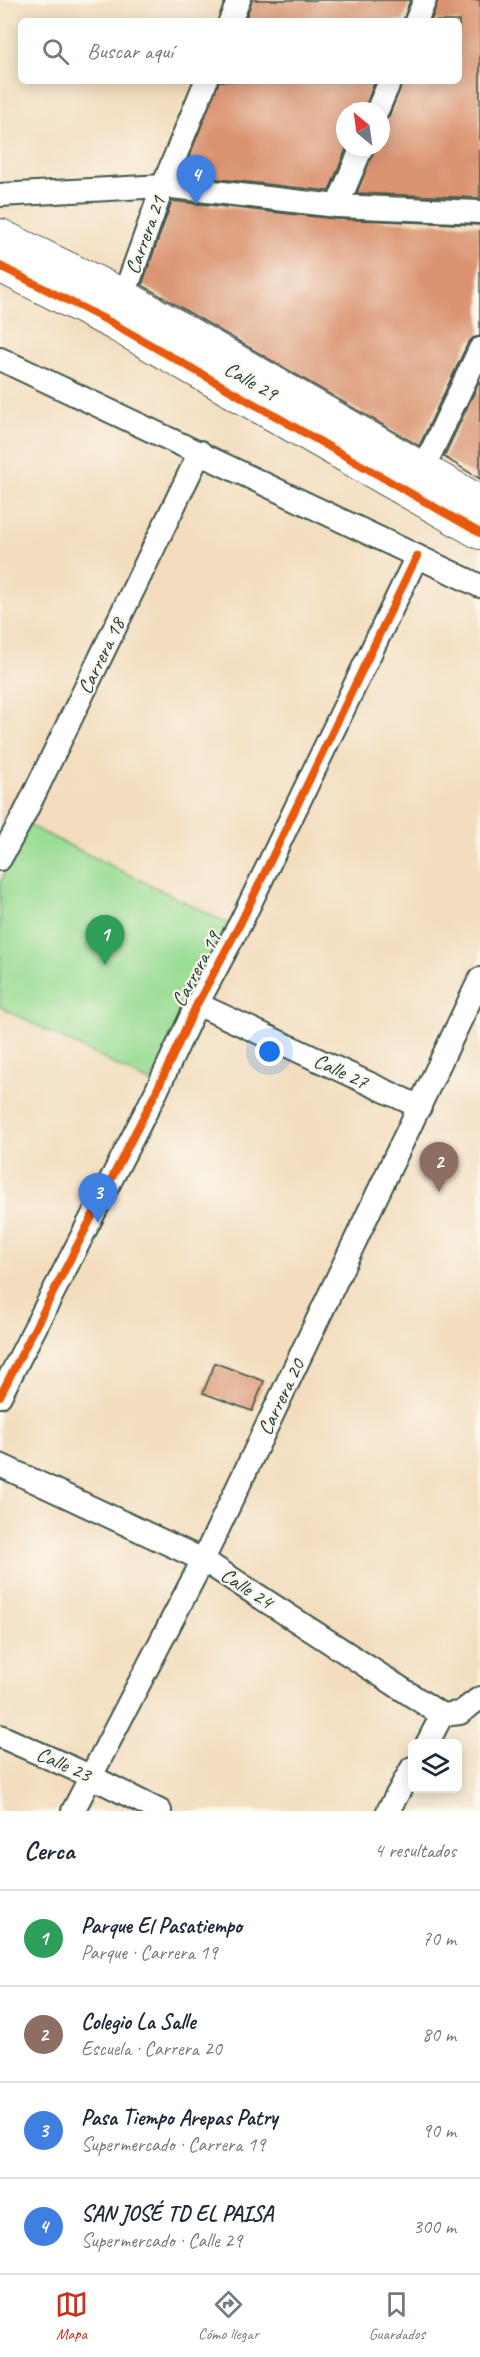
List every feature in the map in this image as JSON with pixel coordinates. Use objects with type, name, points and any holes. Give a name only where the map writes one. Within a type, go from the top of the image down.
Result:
[{"type":"main road","name":"Calle 29","points":[[0,235],[480,532]]},
{"type":"main road","name":"Calle 29","points":[[0,266],[119,309],[423,469],[480,502]]},
{"type":"street","points":[[417,18],[425,0]]},
{"type":"street","name":"Carrera 21","points":[[119,309],[163,186],[205,84]]},
{"type":"street","points":[[381,102],[389,84]]},
{"type":"street","points":[[337,206],[358,156]]},
{"type":"street","points":[[0,195],[163,186],[337,206],[480,212]]},
{"type":"street","points":[[423,469],[480,349]]},
{"type":"street","points":[[0,359],[480,586]]},
{"type":"street","name":"Carrera 18","points":[[0,859],[24,815],[200,452]]},
{"type":"street","name":"Carrera 19","points":[[0,1396],[156,1092],[196,1004],[241,922],[417,556]]},
{"type":"street","name":"Carrera 20","points":[[73,1811],[203,1560],[480,979]]},
{"type":"street","name":"Calle 27","points":[[196,1004],[420,1107]]},
{"type":"street","name":"Calle 24","points":[[0,1466],[203,1560],[442,1715]]},
{"type":"street","points":[[429,1739],[442,1715],[460,1713],[480,1698]]},
{"type":"street","name":"Calle 23","points":[[0,1736],[90,1776],[160,1811]]},
{"type":"street","points":[[388,1811],[408,1775]]},
{"type":"green space","points":[[28,825],[230,924],[151,1083],[0,1007],[0,883]]},
{"type":"building","points":[[252,0],[410,0],[404,18],[246,18]]},
{"type":"building","points":[[438,0],[480,0],[480,198],[357,193],[371,156],[390,156],[390,114],[402,84],[462,84],[462,18],[432,18]]},
{"type":"building","points":[[218,84],[374,84],[367,102],[336,102],[336,156],[343,156],[329,191],[182,175]]},
{"type":"building","points":[[172,201],[336,219],[480,225],[480,336],[468,343],[419,446],[142,285]]},
{"type":"building","points":[[480,380],[480,479],[444,457]]},
{"type":"building","points":[[215,1363],[264,1381],[252,1411],[203,1393]]},
{"type":"cycle path","points":[[0,266],[114,324],[480,533]]},
{"type":"cycle path","points":[[0,1396],[156,1092],[197,1004],[241,922],[417,556]]},
{"type":"place","name":"SAN JOSÉ TD EL PAISA","points":[[196,205]]},
{"type":"place","name":"Parque El Pasatiempo","points":[[105,965]]},
{"type":"place","name":"Colegio La Salle","points":[[439,1192]]},
{"type":"place","name":"Pasa Tiempo Arepas Patry","points":[[98,1223]]}]
